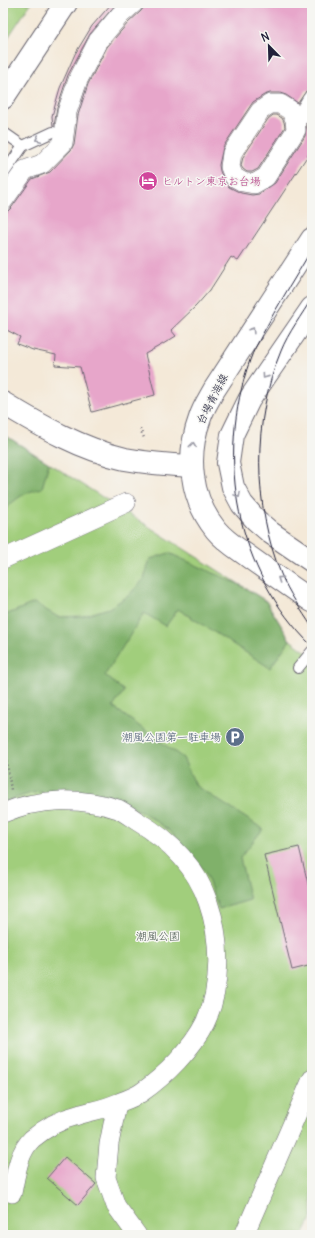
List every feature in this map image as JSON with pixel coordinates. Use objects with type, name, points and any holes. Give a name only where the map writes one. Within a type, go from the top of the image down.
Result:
[{"type":"main road","points":[[3,98],[66,3]]},
{"type":"main road","name":"台場青海線","points":[[312,239],[214,390],[200,417],[193,441],[191,466],[196,493],[216,530],[229,543],[312,601]]},
{"type":"main road","points":[[309,318],[249,400],[232,435],[228,463],[233,487],[242,504],[256,520],[271,533],[312,561]]},
{"type":"main road","points":[[3,403],[56,434],[88,448],[124,458],[160,465],[191,466]]},
{"type":"street","points":[[3,202],[25,170],[42,164],[63,144],[67,112],[78,80],[98,41],[120,15],[134,3]]},
{"type":"street","points":[[295,119],[305,112],[312,100]]},
{"type":"street","points":[[3,559],[126,503]]},
{"type":"street","points":[[9,811],[41,803],[64,801],[92,803],[119,810],[165,840],[186,861],[204,888],[217,939],[218,970],[214,996],[205,1023],[191,1045],[166,1073],[141,1093],[100,1110],[78,1115],[55,1123],[32,1140],[19,1158],[12,1193]]},
{"type":"street","points":[[244,1235],[312,1079]]},
{"type":"street","points":[[117,1104],[109,1144],[106,1178],[116,1206],[137,1235]]},
{"type":"lane","points":[[3,132],[23,146]]},
{"type":"lane","points":[[3,175],[23,146],[53,132]]},
{"type":"lane","points":[[298,668],[312,651]]},
{"type":"path","points":[[140,429],[145,440]]},
{"type":"path","points":[[3,737],[9,811]]},
{"type":"green space","points":[[3,3],[31,3],[3,45]]},
{"type":"green space","name":"潮風公園","points":[[3,434],[266,601],[290,640],[312,656],[312,1216],[303,1235],[3,1235]]},
{"type":"green space","points":[[3,434],[49,463],[42,488],[21,496],[3,511]]},
{"type":"green space","points":[[169,553],[240,585],[266,601],[290,640],[270,668],[178,609],[166,626],[144,613],[105,675],[124,691],[113,707],[183,758],[196,786],[263,829],[240,858],[250,900],[219,909],[205,872],[191,854],[169,830],[141,811],[107,797],[65,790],[32,793],[3,802],[3,616],[34,603],[58,617],[83,616],[109,608],[128,596],[144,579],[150,559]]},
{"type":"building","points":[[112,3],[117,3],[90,34],[68,75],[57,108],[53,126],[52,116],[60,88],[75,54],[92,26]]},
{"type":"building","name":"ヒルトン東京お台場","points":[[145,3],[312,3],[312,89],[306,91],[298,103],[280,93],[270,93],[264,95],[253,102],[223,147],[219,165],[220,171],[224,181],[229,187],[241,193],[252,195],[259,194],[275,183],[305,136],[307,124],[312,120],[312,149],[238,261],[231,257],[210,290],[171,330],[176,336],[145,354],[155,395],[92,412],[80,367],[55,365],[56,355],[33,350],[17,344],[20,337],[3,328],[3,212],[8,211],[12,207],[32,179],[50,172],[71,150],[74,144],[78,115],[88,84],[107,47],[128,23],[141,11]]},
{"type":"building","points":[[273,115],[277,115],[282,118],[285,127],[258,169],[252,172],[247,172],[241,166],[243,157],[268,119]]},
{"type":"building","points":[[299,847],[312,900],[312,965],[292,970],[264,855]]},
{"type":"building","points":[[65,1157],[96,1184],[78,1205],[47,1178]]},
{"type":"tram line","points":[[312,249],[274,313],[250,360],[239,398],[234,436],[234,474],[239,512],[250,549],[265,584],[286,617],[312,646]]},
{"type":"tram line","points":[[312,298],[284,344],[272,378],[265,405],[261,434],[260,462],[261,491],[265,520],[272,547],[284,581],[312,627]]},
{"type":"place","name":"ヒルトン東京お台場","points":[[148,181]]},
{"type":"place","name":"潮風公園第一駐車場","points":[[235,737]]}]
